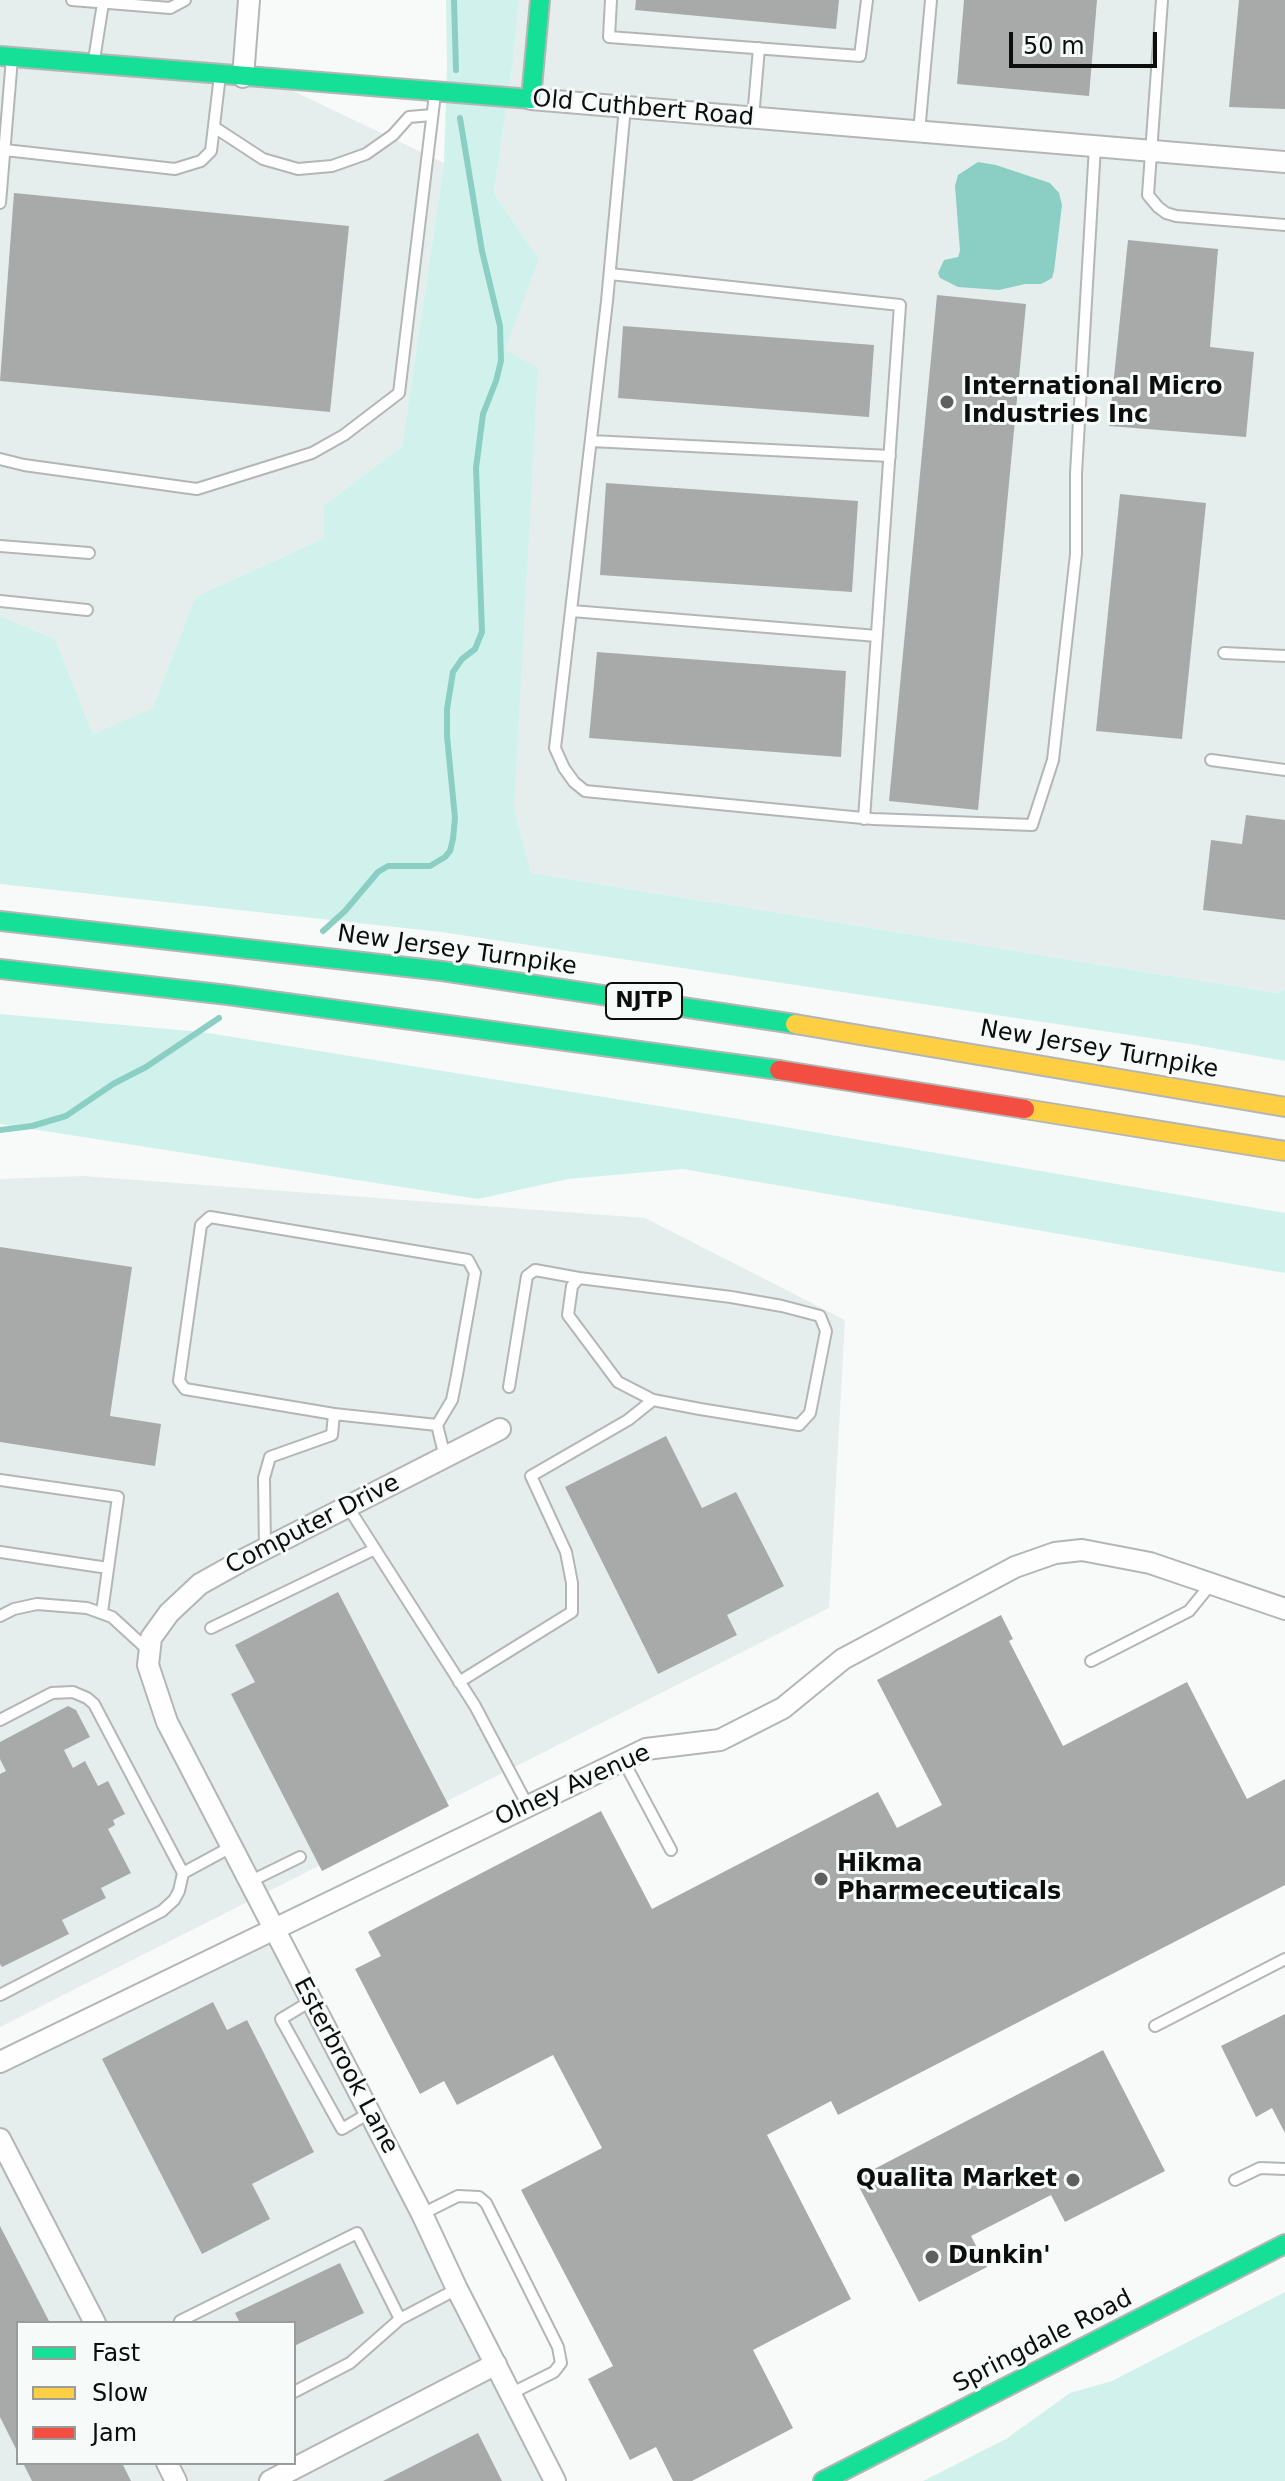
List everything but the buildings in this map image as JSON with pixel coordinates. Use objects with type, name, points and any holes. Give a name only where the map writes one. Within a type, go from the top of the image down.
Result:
[{"type":"main road","points":[[531,99],[540,0]]},
{"type":"main road","name":"Old Cuthbert Road","points":[[6,57],[531,99]]},
{"type":"main road","name":"New Jersey Turnpike","points":[[0,921],[472,975],[869,1035],[1285,1107]]},
{"type":"main road","name":"NJTP","points":[[0,969],[228,995],[844,1079],[1285,1151]]},
{"type":"main road","name":"Springdale Road","points":[[823,2481],[1285,2244]]},
{"type":"street","points":[[243,77],[249,0]]},
{"type":"street","name":"Old Cuthbert Road","points":[[531,99],[1285,162]]},
{"type":"street","name":"Computer Drive","points":[[150,1650],[151,1638],[169,1613],[200,1584],[500,1429]]},
{"type":"street","name":"Olney Avenue","points":[[0,2062],[646,1749],[720,1740],[783,1708],[843,1659],[1015,1567],[1055,1553],[1082,1550],[1136,1560],[1285,1609]]},
{"type":"street","name":"Esterbrook Lane","points":[[150,1650],[148,1665],[167,1722],[422,2214],[555,2481]]},
{"type":"street","points":[[0,2139],[94,2321]]},
{"type":"street","points":[[270,2481],[496,2364]]},
{"type":"lane","points":[[72,0],[170,8],[185,0]]},
{"type":"lane","points":[[611,0],[609,37],[860,56],[867,0]]},
{"type":"lane","points":[[919,132],[931,0]]},
{"type":"lane","points":[[1162,0],[1148,195],[1166,213],[1176,216],[1285,225]]},
{"type":"lane","points":[[93,64],[103,3]]},
{"type":"lane","points":[[753,118],[759,48]]},
{"type":"lane","points":[[0,203],[5,150],[6,57]]},
{"type":"lane","points":[[5,150],[175,169],[201,161],[211,151],[220,75]]},
{"type":"lane","points":[[0,459],[197,489],[312,453],[344,435],[399,393],[435,92]]},
{"type":"lane","points":[[625,107],[610,274],[555,748],[564,768],[585,791],[864,819],[1032,825],[1053,760],[1076,554],[1076,473],[1095,146]]},
{"type":"lane","points":[[214,127],[263,159],[298,169],[332,166],[366,154],[393,135],[409,117],[432,115]]},
{"type":"lane","points":[[610,274],[900,305],[864,819]]},
{"type":"lane","points":[[591,441],[890,456]]},
{"type":"lane","points":[[0,546],[89,553]]},
{"type":"lane","points":[[0,601],[87,610]]},
{"type":"lane","points":[[572,611],[877,636]]},
{"type":"lane","points":[[1224,653],[1285,656]]},
{"type":"lane","points":[[1211,760],[1285,770]]},
{"type":"lane","points":[[437,1425],[334,1414],[185,1389],[179,1381],[201,1225],[210,1217],[468,1260],[475,1273],[457,1375],[452,1400],[437,1425],[445,1458]]},
{"type":"lane","points":[[509,1387],[527,1276],[535,1270],[731,1297],[820,1316],[826,1331],[810,1413],[799,1425],[653,1400],[618,1382],[568,1315],[572,1286],[579,1278]]},
{"type":"lane","points":[[459,1682],[572,1612],[572,1583],[566,1552],[531,1476],[628,1420],[653,1400]]},
{"type":"lane","points":[[265,1549],[264,1478],[270,1457],[332,1435],[334,1414]]},
{"type":"lane","points":[[0,1480],[118,1497],[102,1612]]},
{"type":"lane","points":[[348,1507],[475,1706],[528,1806]]},
{"type":"lane","points":[[211,1628],[375,1549]]},
{"type":"lane","points":[[0,1552],[108,1568]]},
{"type":"lane","points":[[1091,1661],[1189,1611],[1211,1584]]},
{"type":"lane","points":[[0,1616],[37,1604],[66,1605],[102,1612],[150,1650]]},
{"type":"lane","points":[[0,1720],[52,1693],[73,1692],[87,1698],[94,1704],[183,1873],[179,1891],[162,1911],[0,1995]]},
{"type":"lane","points":[[623,1760],[671,1850]]},
{"type":"lane","points":[[183,1873],[231,1847]]},
{"type":"lane","points":[[249,1882],[300,1857]]},
{"type":"lane","points":[[1155,2026],[1285,1959]]},
{"type":"lane","points":[[311,2001],[281,2019],[342,2129],[369,2113]]},
{"type":"lane","points":[[1235,2180],[1260,2168],[1285,2169]]},
{"type":"lane","points":[[422,2214],[458,2196],[479,2197],[486,2203],[552,2333],[561,2363],[554,2372],[510,2394]]},
{"type":"lane","points":[[180,2321],[357,2233],[400,2319]]},
{"type":"lane","points":[[296,2391],[350,2363],[400,2319],[457,2289]]},
{"type":"shaded area","points":[[0,0],[249,0],[243,67],[444,163],[402,446],[323,506],[324,538],[195,597],[153,709],[93,734],[55,639],[0,616]]},
{"type":"shaded area","points":[[446,0],[519,0],[494,193],[539,259],[505,350],[538,368],[514,808],[531,873],[1277,993],[1285,989],[1285,1061],[1190,1044],[441,932],[0,884],[0,616],[55,639],[93,734],[153,708],[195,597],[324,538],[323,506],[402,446],[444,163]]},
{"type":"shaded area","points":[[519,0],[1285,0],[1285,989],[1277,993],[531,873],[514,808],[504,350],[539,259],[494,193]]},
{"type":"shaded area","points":[[978,162],[1050,183],[1059,193],[1062,205],[1052,278],[1041,284],[999,290],[958,287],[940,278],[938,273],[944,260],[958,257],[960,251],[955,186],[958,175]]},
{"type":"shaded area","points":[[0,1014],[202,1032],[727,1117],[1285,1213],[1285,1273],[683,1169],[568,1179],[478,1199],[0,1124]]},
{"type":"shaded area","points":[[83,1176],[645,1218],[845,1320],[829,1608],[0,2027],[0,1179]]},
{"type":"shaded area","points":[[273,1929],[556,2481],[0,2481],[0,2067]]},
{"type":"shaded area","points":[[1285,2292],[1285,2481],[923,2481],[1006,2439],[1070,2393],[1112,2381]]},
{"type":"waterway","points":[[454,0],[456,70]]},
{"type":"waterway","points":[[323,931],[345,911],[378,872],[388,866],[430,866],[445,857],[453,839],[455,818],[447,709],[453,672],[462,659],[475,649],[482,632],[476,468],[483,414],[501,361],[500,326],[482,251],[460,118]]},
{"type":"waterway","points":[[0,1130],[32,1126],[66,1116],[219,1018]]},
{"type":"traffic: fast","points":[[0,56],[531,99],[540,0]]},
{"type":"traffic: fast","points":[[0,921],[442,971],[795,1024]]},
{"type":"traffic: fast","points":[[0,969],[228,995],[779,1070]]},
{"type":"traffic: fast","points":[[823,2481],[1285,2244]]},
{"type":"traffic: slow","points":[[795,1024],[1285,1107]]},
{"type":"traffic: slow","points":[[1025,1109],[1285,1151]]},
{"type":"traffic: jam","points":[[779,1070],[1025,1109]]},
{"type":"place","name":"International Micro Industries Inc","points":[[947,402]]},
{"type":"place","name":"Hikma Pharmeceuticals","points":[[821,1879]]},
{"type":"place","name":"Qualita Market","points":[[1073,2180]]},
{"type":"place","name":"Dunkin'","points":[[932,2257]]}]
